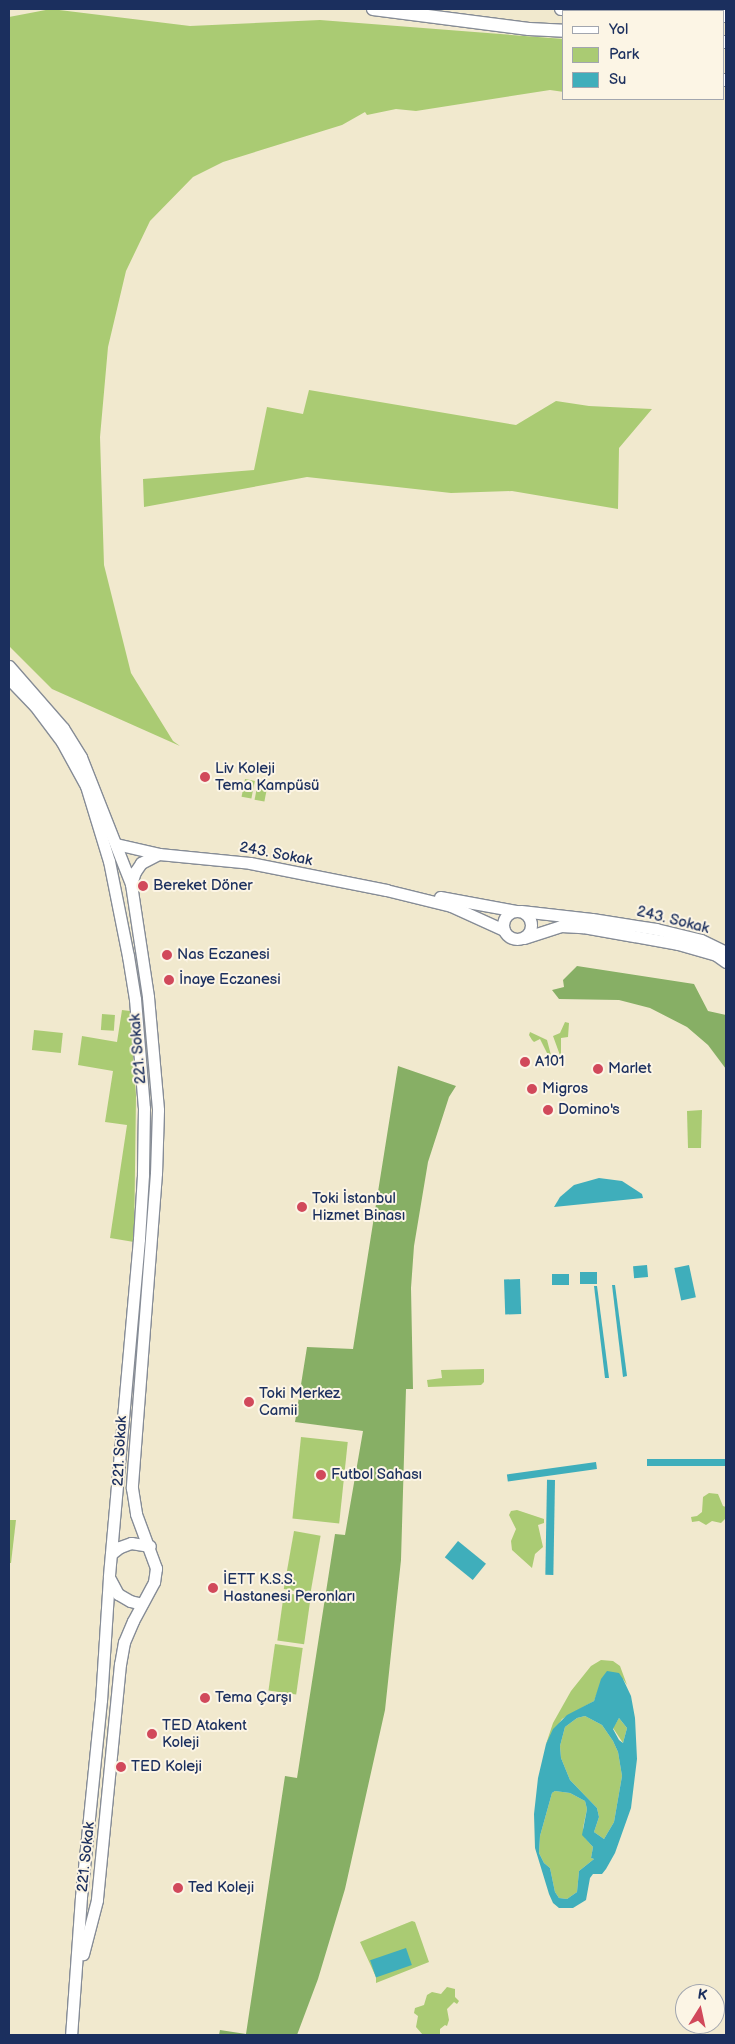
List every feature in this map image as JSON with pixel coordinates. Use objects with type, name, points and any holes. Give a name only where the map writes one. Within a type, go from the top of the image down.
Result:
[{"type":"main road","points":[[373,9],[529,29],[562,31]]},
{"type":"main road","points":[[561,9],[590,10]]},
{"type":"street","name":"221. Sokak","points":[[9,666],[64,728],[81,757],[131,884],[148,997],[158,1110],[156,1173],[132,1488],[136,1514],[150,1546],[156,1568],[154,1582],[124,1642],[120,1664],[97,1900],[76,1978]]},
{"type":"street","name":"221. Sokak","points":[[9,679],[35,706],[62,742],[86,786],[110,861],[134,999],[144,1108],[143,1175],[112,1554]]},
{"type":"street","name":"243. Sokak","points":[[116,844],[159,854],[250,863],[386,890],[451,906],[504,930]]},
{"type":"street","points":[[131,884],[135,872],[141,863],[159,854]]},
{"type":"street","name":"243. Sokak","points":[[386,890],[421,893],[519,911],[592,919],[656,929],[701,940],[726,952]]},
{"type":"street","points":[[519,911],[529,917],[532,926],[524,938],[512,939],[504,930],[505,918],[519,911]]},
{"type":"street","name":"243. Sokak","points":[[524,938],[561,926],[584,927],[678,944],[707,952],[726,962]]},
{"type":"street","points":[[142,1604],[130,1601],[118,1594],[109,1578],[112,1554],[120,1547],[131,1543],[150,1546]]},
{"type":"street","name":"221. Sokak","points":[[76,1978],[81,1897],[101,1700],[109,1578]]},
{"type":"street","points":[[71,2035],[76,1978]]},
{"type":"green space","points":[[51,9],[190,26],[320,20],[562,39],[562,92],[550,90],[416,111],[396,109],[367,115],[365,112],[342,125],[223,162],[193,177],[150,221],[126,271],[108,347],[100,437],[104,565],[131,673],[173,741],[180,746],[52,689],[9,646],[9,17]]},
{"type":"green space","points":[[309,390],[516,425],[556,401],[589,406],[652,409],[619,448],[618,509],[512,491],[451,493],[307,477],[144,507],[143,479],[254,470],[267,407],[303,414]]},
{"type":"green space","points":[[245,779],[255,781],[251,799],[242,797]]},
{"type":"green space","points":[[258,782],[268,784],[264,802],[255,800]]},
{"type":"green space","points":[[577,966],[694,984],[708,1011],[726,1015],[726,1069],[708,1045],[687,1027],[650,1008],[619,1000],[559,999],[552,990],[564,987],[563,980]]},
{"type":"green space","points":[[122,1010],[130,1011],[136,1095],[134,1242],[110,1238],[127,1125],[105,1122],[113,1071],[78,1065],[82,1036],[117,1042]]},
{"type":"green space","points":[[102,1014],[115,1015],[114,1031],[101,1030]]},
{"type":"green space","points":[[565,1022],[569,1023],[568,1037],[561,1038],[561,1058],[553,1036],[560,1033]]},
{"type":"green space","points":[[34,1030],[63,1033],[61,1053],[32,1050]]},
{"type":"green space","points":[[530,1032],[547,1040],[552,1059],[550,1059],[540,1039],[534,1042],[532,1040],[529,1035]]},
{"type":"green space","points":[[398,1066],[456,1086],[449,1097],[428,1162],[414,1246],[411,1288],[413,1389],[406,1389],[401,1560],[385,1710],[345,1889],[318,1979],[297,2035],[219,2035],[220,2030],[246,2034],[285,1776],[297,1778],[335,1534],[345,1535],[363,1431],[295,1422],[307,1347],[353,1349]]},
{"type":"green space","points":[[702,1110],[701,1148],[688,1148],[687,1111]]},
{"type":"green space","points":[[484,1369],[484,1382],[481,1385],[428,1387],[427,1380],[442,1378],[441,1370]]},
{"type":"green space","name":"Futbol Sahası","points":[[301,1437],[348,1442],[339,1523],[292,1519]]},
{"type":"green space","points":[[709,1493],[718,1494],[723,1506],[726,1507],[725,1519],[721,1523],[712,1521],[706,1525],[699,1521],[692,1522],[691,1517],[697,1516],[702,1512],[703,1497]]},
{"type":"green space","points":[[517,1510],[544,1519],[544,1523],[538,1525],[543,1547],[535,1554],[532,1568],[512,1550],[511,1541],[516,1529],[509,1515],[511,1511]]},
{"type":"green space","points":[[9,1520],[16,1520],[11,1563],[9,1563]]},
{"type":"green space","points":[[294,1531],[321,1536],[310,1594],[284,1589]]},
{"type":"green space","points":[[284,1593],[311,1597],[304,1644],[277,1641]]},
{"type":"green space","points":[[275,1644],[303,1648],[296,1694],[268,1691]]},
{"type":"green space","points":[[601,1660],[613,1661],[620,1666],[627,1685],[623,1679],[599,1688],[594,1701],[562,1719],[546,1744],[553,1723],[571,1691],[591,1666]]},
{"type":"green space","points":[[585,1716],[602,1725],[613,1741],[618,1752],[622,1776],[614,1822],[604,1839],[594,1832],[599,1817],[597,1808],[570,1780],[561,1758],[560,1746],[565,1727],[577,1718]]},
{"type":"green space","points":[[619,1718],[627,1728],[623,1743],[613,1728]]},
{"type":"green space","points":[[555,1791],[570,1793],[585,1801],[587,1809],[583,1828],[585,1838],[593,1847],[591,1858],[594,1859],[579,1871],[577,1892],[567,1899],[559,1898],[555,1892],[550,1868],[544,1863],[539,1853],[540,1836],[552,1793]]},
{"type":"green space","points":[[412,1921],[415,1922],[429,1962],[376,1983],[376,1977],[360,1942]]},
{"type":"green space","points":[[447,1987],[455,1989],[455,1997],[459,2001],[457,2004],[454,2002],[447,2009],[449,2020],[447,2026],[445,2025],[440,2029],[440,2035],[423,2035],[416,2027],[418,2016],[414,2013],[415,2008],[424,2005],[427,1995],[432,1992],[441,1994]]},
{"type":"water","points":[[599,1178],[622,1181],[642,1194],[643,1198],[554,1207],[560,1197],[574,1185]]},
{"type":"water","points":[[647,1265],[648,1277],[634,1278],[633,1266]]},
{"type":"water","points":[[689,1265],[696,1297],[681,1300],[674,1268]]},
{"type":"water","points":[[580,1272],[597,1272],[597,1284],[580,1284]]},
{"type":"water","points":[[552,1274],[569,1274],[569,1285],[552,1285]]},
{"type":"water","points":[[520,1279],[521,1314],[505,1315],[504,1280]]},
{"type":"water","points":[[612,1285],[615,1285],[627,1376],[623,1377]]},
{"type":"water","points":[[594,1286],[597,1286],[609,1378],[605,1378]]},
{"type":"water","points":[[647,1459],[726,1459],[726,1466],[647,1466]]},
{"type":"water","points":[[596,1462],[597,1469],[508,1481],[507,1475]]},
{"type":"water","points":[[547,1480],[555,1480],[553,1575],[545,1575]]},
{"type":"water","points":[[458,1541],[486,1564],[473,1580],[445,1557]]},
{"type":"water","points":[[607,1671],[619,1673],[631,1696],[635,1718],[637,1759],[631,1808],[615,1853],[606,1869],[602,1874],[593,1874],[590,1878],[586,1900],[573,1908],[559,1908],[553,1903],[549,1894],[535,1848],[534,1814],[538,1778],[546,1744],[553,1729],[567,1715],[594,1701],[601,1679]],"holes":[[[585,1716],[602,1725],[618,1752],[622,1776],[614,1822],[604,1839],[594,1832],[599,1817],[597,1808],[570,1780],[561,1758],[560,1746],[565,1727],[577,1718]],[[619,1718],[627,1728],[623,1743],[619,1740],[613,1729]],[[555,1791],[570,1793],[585,1801],[587,1809],[582,1835],[593,1847],[591,1858],[594,1859],[579,1871],[577,1892],[567,1899],[559,1898],[555,1892],[550,1868],[544,1863],[539,1853],[540,1836],[552,1793]]]},
{"type":"water","points":[[406,1948],[412,1965],[376,1977],[370,1960]]},
{"type":"place","name":"Liv Koleji Tema Kampüsü","points":[[205,777]]},
{"type":"place","name":"Bereket Döner","points":[[143,886]]},
{"type":"place","name":"Nas Eczanesi","points":[[167,955]]},
{"type":"place","name":"İnaye Eczanesi","points":[[169,980]]},
{"type":"place","name":"A101","points":[[525,1062]]},
{"type":"place","name":"Marlet","points":[[598,1069]]},
{"type":"place","name":"Migros","points":[[532,1089]]},
{"type":"place","name":"Domino's","points":[[548,1110]]},
{"type":"place","name":"Toki İstanbul Hizmet Binası","points":[[302,1207]]},
{"type":"place","name":"Toki Merkez Camii","points":[[249,1402]]},
{"type":"place","name":"Futbol Sahası","points":[[321,1475]]},
{"type":"place","name":"İETT K.S.S. Hastanesi Peronları","points":[[213,1588]]},
{"type":"place","name":"Tema Çarşı","points":[[205,1698]]},
{"type":"place","name":"TED Atakent Koleji","points":[[152,1734]]},
{"type":"place","name":"TED Koleji","points":[[121,1767]]},
{"type":"place","name":"Ted Koleji","points":[[178,1888]]}]
